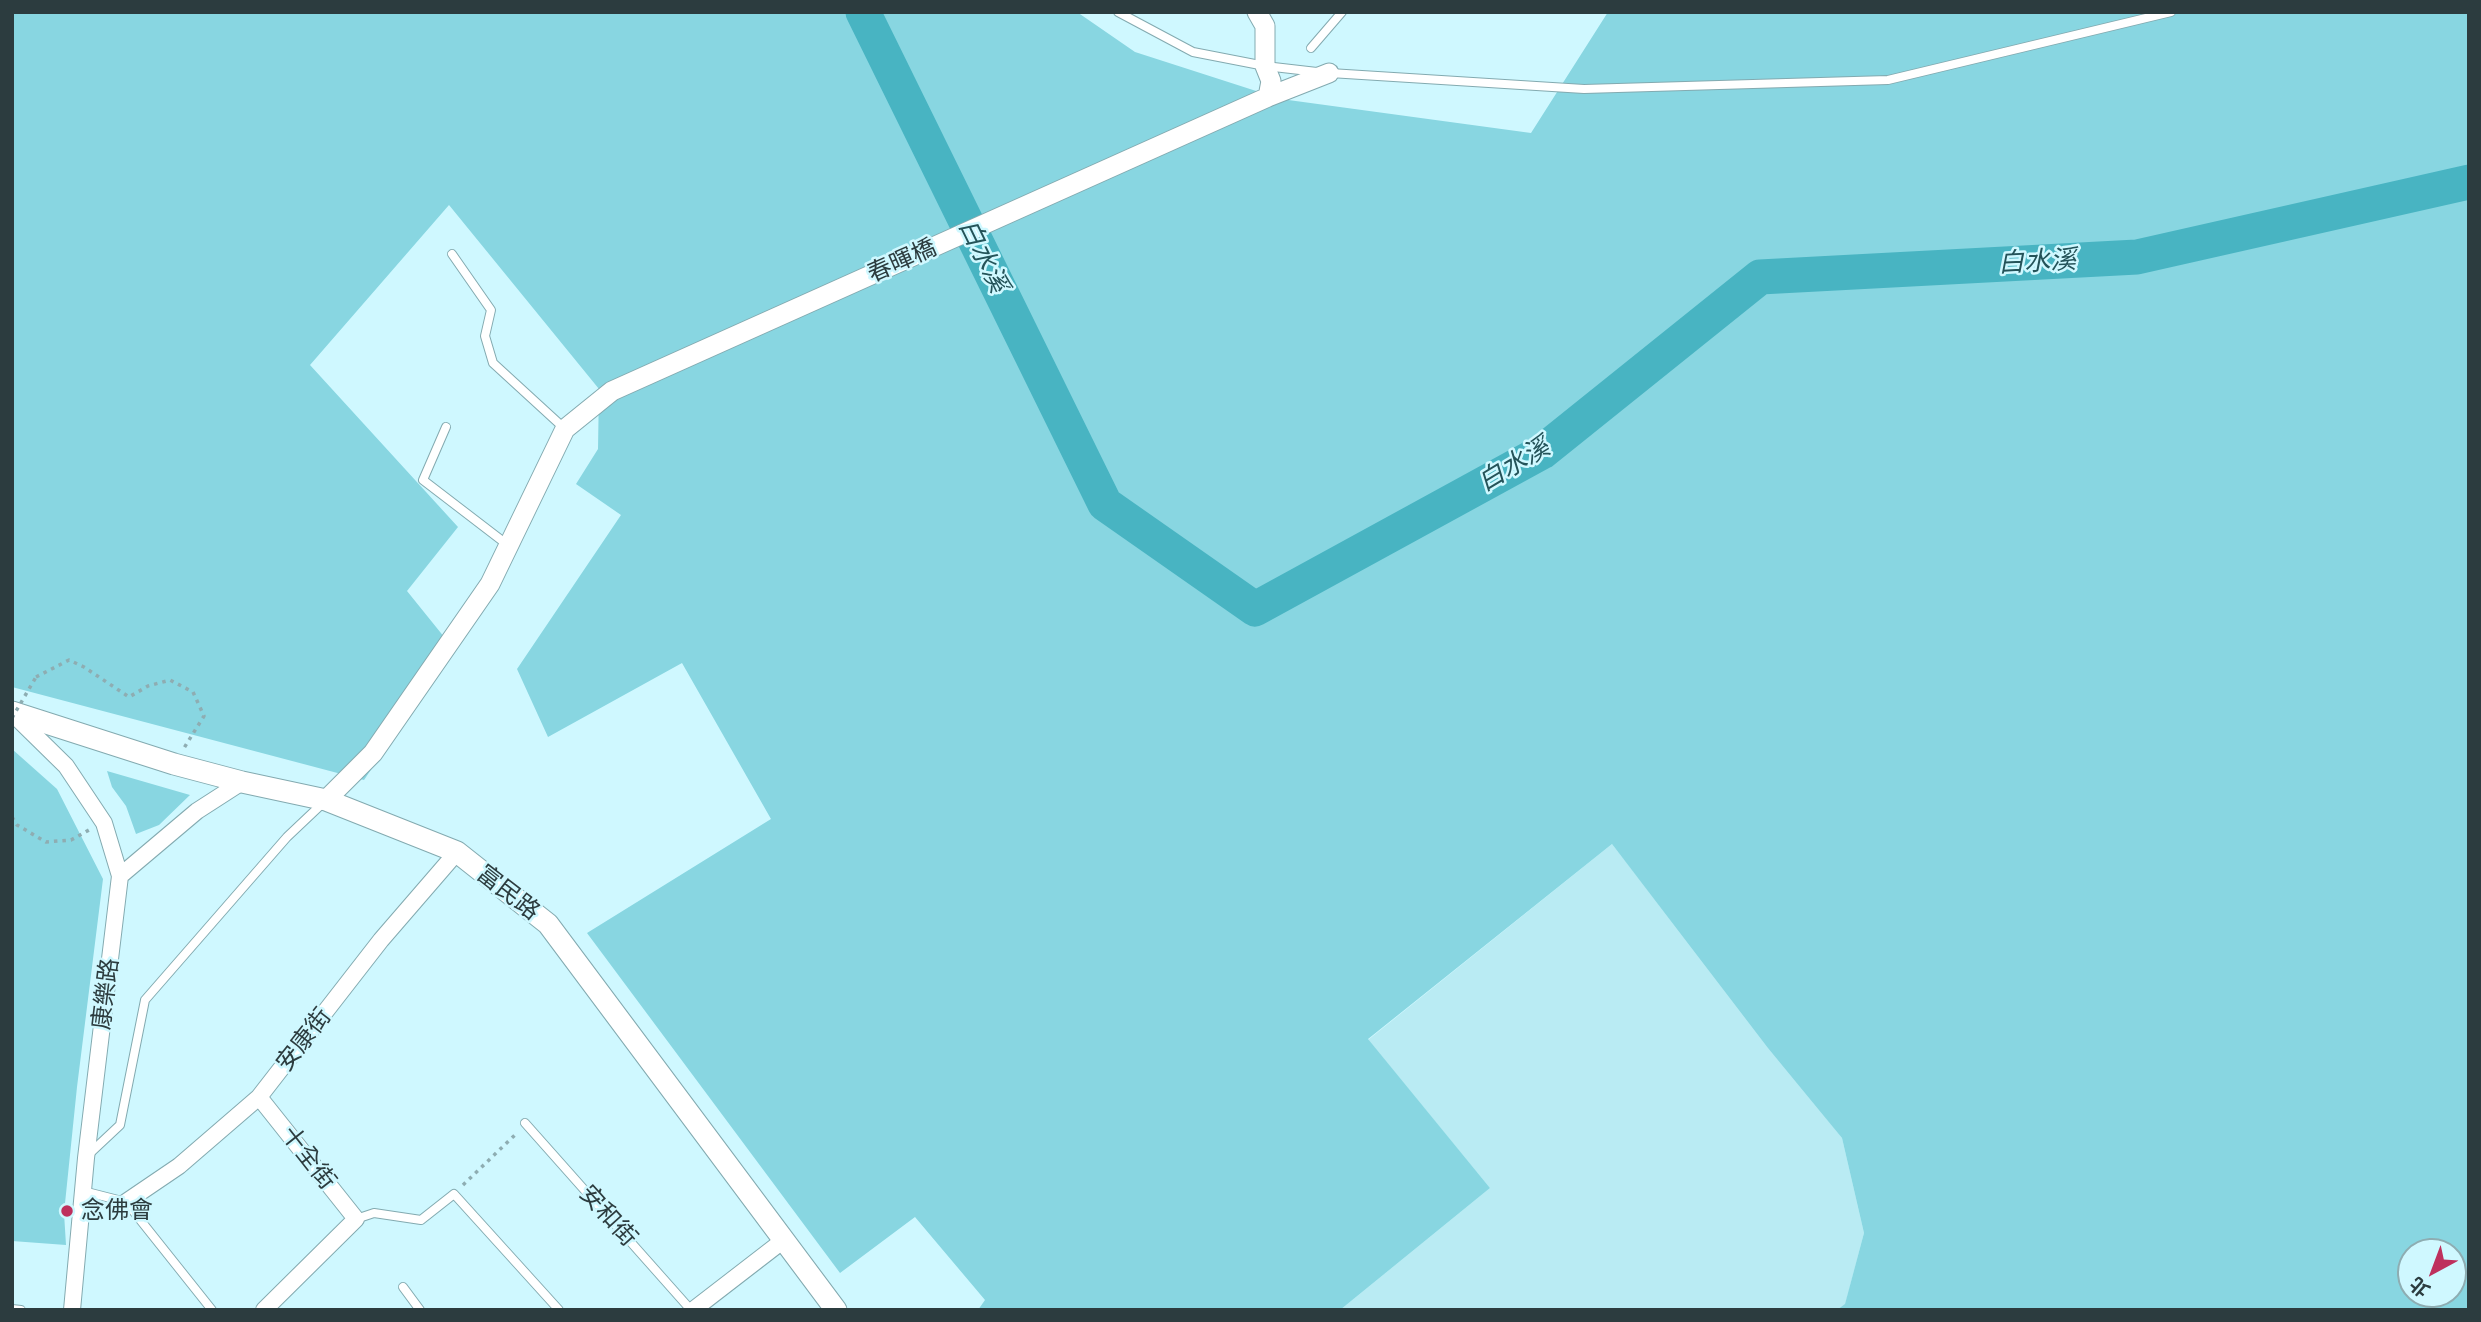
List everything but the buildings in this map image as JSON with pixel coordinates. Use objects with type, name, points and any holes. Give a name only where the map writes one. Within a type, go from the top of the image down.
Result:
[{"type":"main road","name":"富民路","points":[[12,714],[174,764],[326,800],[457,852],[548,924],[836,1310]]},
{"type":"street","points":[[1257,12],[1265,26],[1265,66],[1271,81],[1268,97]]},
{"type":"street","name":"春暉橋","points":[[565,429],[612,391],[1268,97],[1329,73]]},
{"type":"street","points":[[326,800],[373,752],[490,584],[565,429]]},
{"type":"street","name":"康樂路","points":[[12,714],[66,766],[104,823],[120,876],[82,1191],[72,1310]]},
{"type":"street","points":[[120,876],[197,811],[243,782]]},
{"type":"street","name":"安康街","points":[[126,1202],[179,1166],[260,1097],[381,940],[457,852]]},
{"type":"street","name":"十全街","points":[[260,1097],[356,1219]]},
{"type":"street","points":[[264,1310],[356,1219]]},
{"type":"street","points":[[692,1310],[785,1239]]},
{"type":"lane","points":[[1118,12],[1193,52],[1265,66],[1329,73],[1584,89],[1888,80],[2171,12]]},
{"type":"lane","points":[[1311,48],[1342,12]]},
{"type":"lane","points":[[452,254],[491,310],[485,336],[493,363],[565,429]]},
{"type":"lane","points":[[446,427],[423,480],[509,545]]},
{"type":"lane","points":[[86,1158],[120,1125],[145,1000],[288,836],[326,800]]},
{"type":"lane","name":"安和街","points":[[526,1123],[692,1310]]},
{"type":"lane","points":[[82,1191],[126,1202],[212,1310]]},
{"type":"lane","points":[[356,1219],[374,1213],[421,1220],[454,1194],[559,1310]]},
{"type":"lane","points":[[403,1287],[421,1310]]},
{"type":"lane","points":[[12,1308],[21,1310]]},
{"type":"path","points":[[12,714],[36,677],[69,660],[129,697],[148,686],[170,680],[193,692],[204,716],[174,764]]},
{"type":"path","points":[[12,817],[16,825],[46,842],[71,839],[104,823]]},
{"type":"path","points":[[454,1194],[526,1123]]},
{"type":"shaded area","points":[[12,12],[1077,12],[1135,52],[1281,99],[1531,133],[1608,12],[2469,12],[2469,1310],[1837,1310],[1845,1304],[1864,1233],[1842,1138],[1768,1048],[1612,844],[1368,1039],[1490,1188],[1340,1310],[978,1310],[985,1300],[915,1217],[840,1273],[587,933],[771,819],[682,663],[548,737],[517,669],[621,515],[576,484],[598,449],[599,389],[449,205],[310,365],[458,527],[407,591],[453,648],[364,780],[12,687]]},
{"type":"shaded area","points":[[12,749],[57,789],[103,879],[64,1213],[66,1245],[12,1241]]},
{"type":"shaded area","points":[[107,771],[190,795],[159,825],[136,834],[126,806],[112,787]]},
{"type":"shaded area","points":[[1612,844],[1842,1138],[1864,1233],[1845,1305],[1837,1310],[1340,1310],[1490,1188],[1368,1040]]},
{"type":"waterway","name":"白水溪","points":[[863,12],[1105,504],[1255,609],[1542,452],[1760,277],[2137,257],[2469,182]]},
{"type":"place","name":"念佛會","points":[[67,1211]]}]
